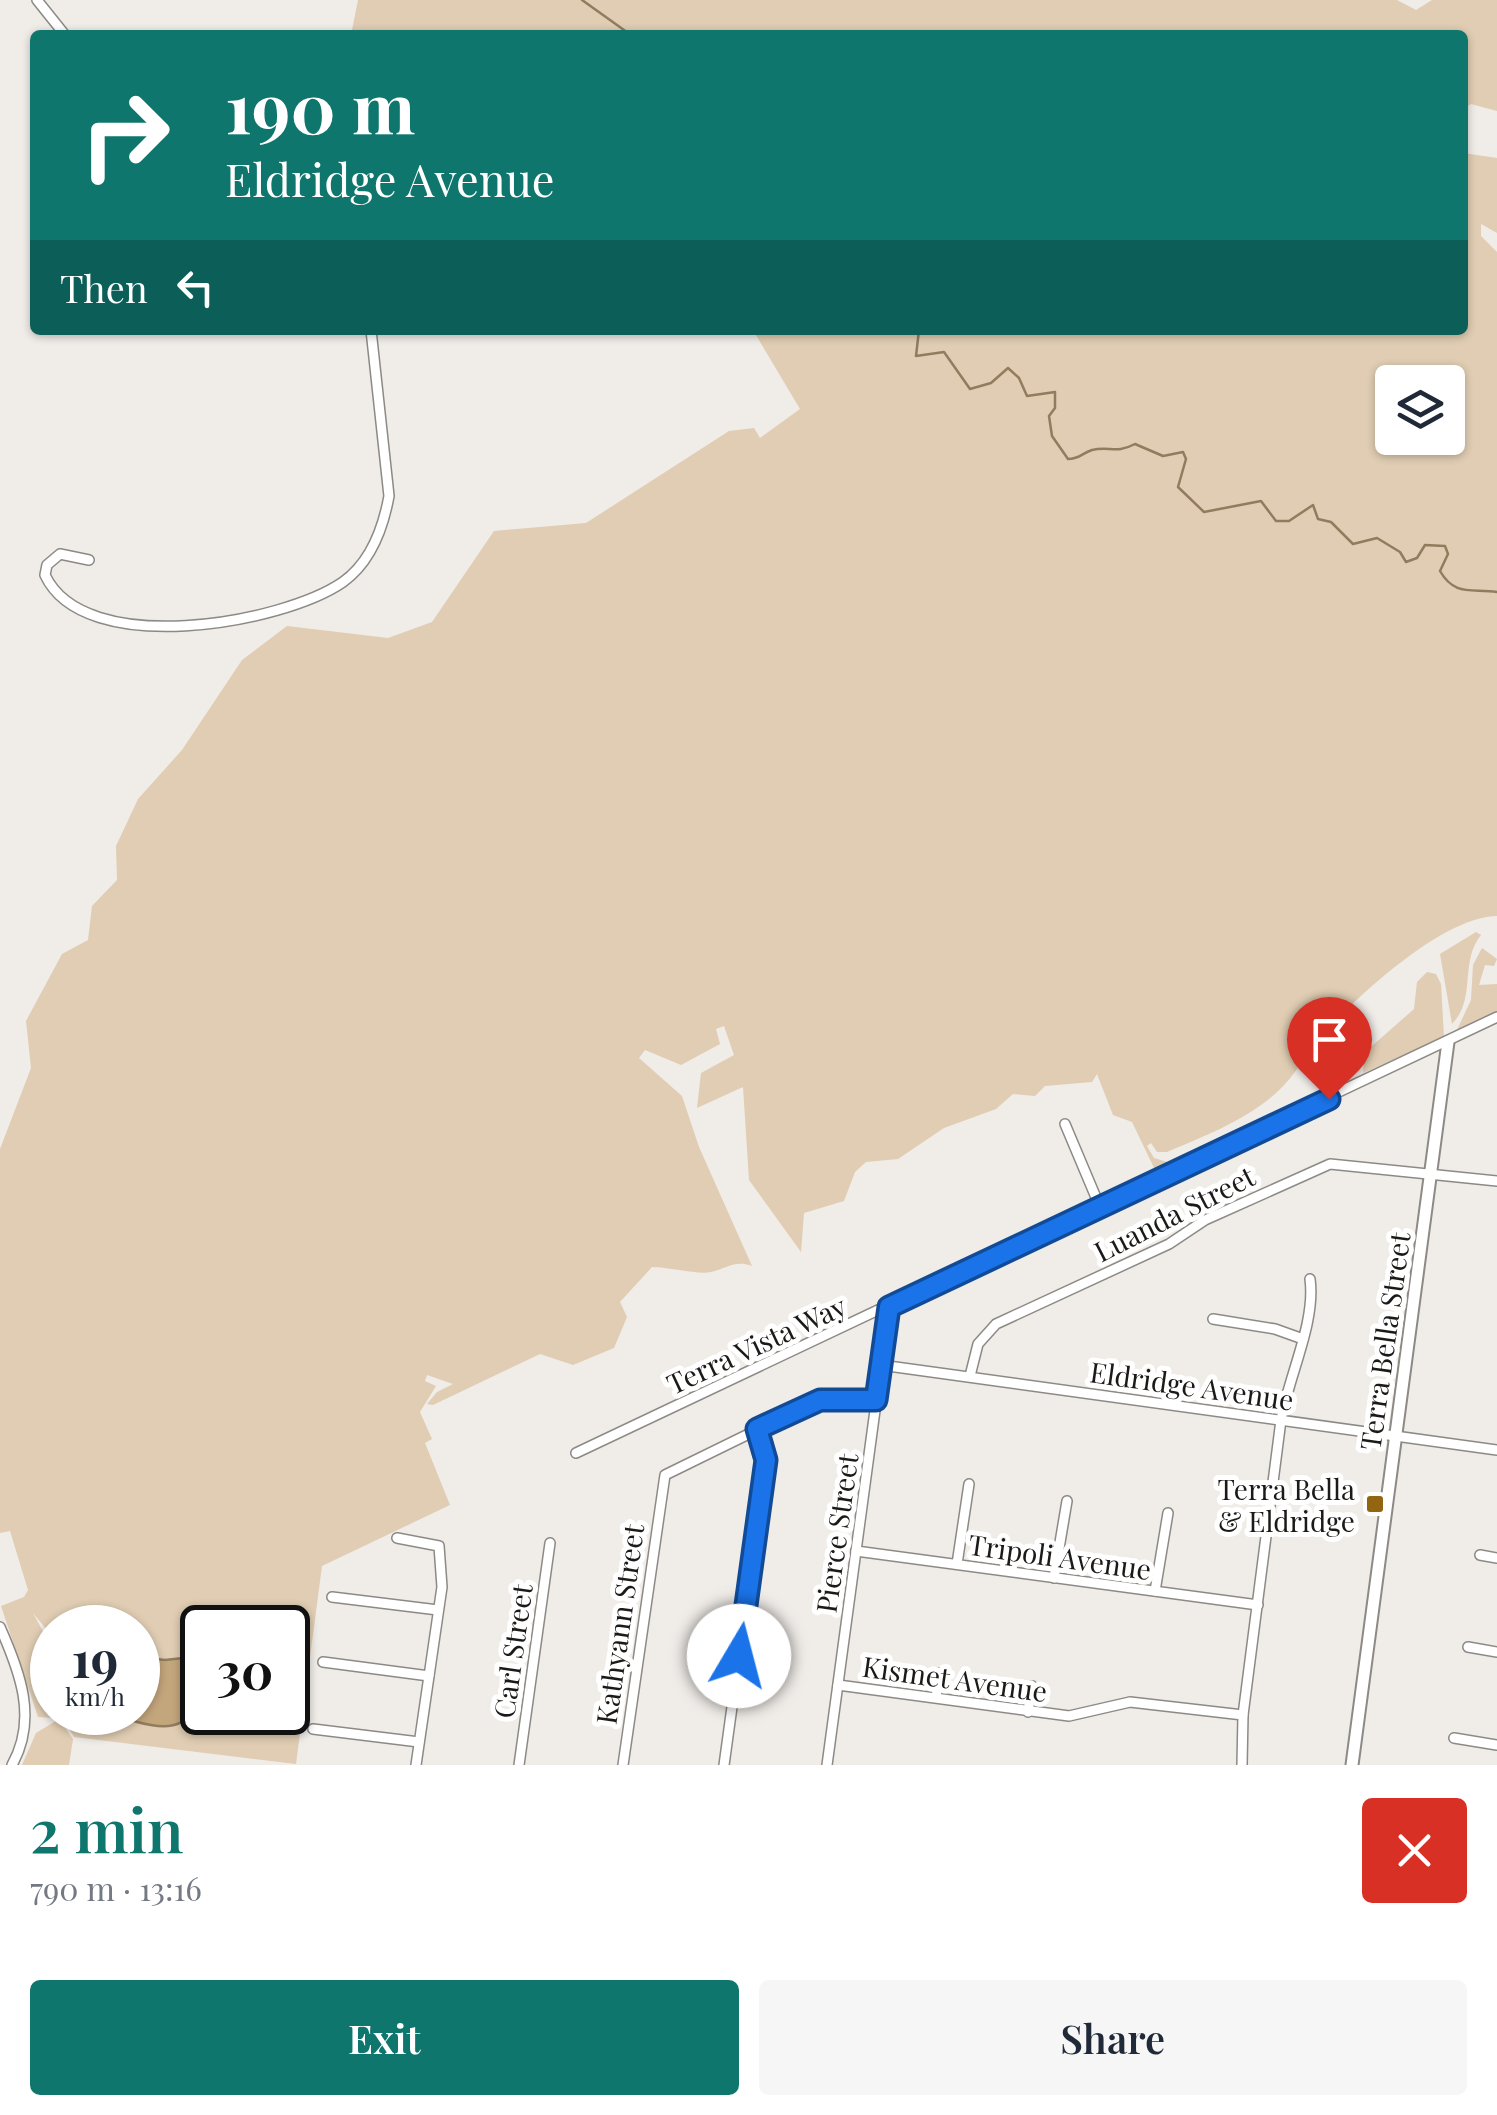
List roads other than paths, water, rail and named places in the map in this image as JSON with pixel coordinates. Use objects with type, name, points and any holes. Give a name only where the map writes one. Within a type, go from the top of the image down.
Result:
[{"type":"street","points":[[38,0],[61,30]]},
{"type":"street","points":[[89,560],[60,554],[47,565],[45,575],[75,607],[122,625],[223,623],[312,600],[346,580],[370,554],[384,522],[389,496],[372,335]]},
{"type":"street","name":"Terra Vista Way","points":[[576,1453],[1497,1017]]},
{"type":"street","name":"Terra Bella Street","points":[[1352,1765],[1448,1042]]},
{"type":"street","points":[[1065,1124],[1100,1206]]},
{"type":"street","name":"Luanda Street","points":[[970,1376],[978,1344],[996,1324],[1169,1244],[1204,1220],[1312,1170],[1352,1163],[1497,1181]]},
{"type":"street","points":[[1242,1765],[1243,1715],[1282,1420],[1289,1375],[1304,1339],[1313,1299],[1310,1280]]},
{"type":"street","name":"Pierce Street","points":[[826,1765],[889,1307]]},
{"type":"street","points":[[1213,1320],[1275,1329],[1304,1339]]},
{"type":"street","name":"Eldridge Avenue","points":[[881,1365],[1497,1450]]},
{"type":"street","points":[[724,1765],[766,1460],[757,1429],[820,1400],[876,1400]]},
{"type":"street","name":"Kathyann Street","points":[[623,1765],[665,1475],[757,1429]]},
{"type":"street","points":[[957,1564],[968,1484]]},
{"type":"street","points":[[1054,1578],[1067,1501]]},
{"type":"street","points":[[1156,1592],[1168,1513]]},
{"type":"street","points":[[397,1538],[439,1546],[442,1588],[416,1765]]},
{"type":"street","name":"Carl Street","points":[[520,1765],[550,1543]]},
{"type":"street","name":"Tripoli Avenue","points":[[856,1551],[1258,1606]]},
{"type":"street","points":[[1480,1555],[1497,1558]]},
{"type":"street","points":[[332,1597],[438,1610]]},
{"type":"street","points":[[0,1627],[24,1703],[26,1731],[12,1765]]},
{"type":"street","points":[[1468,1647],[1497,1652]]},
{"type":"street","points":[[323,1662],[429,1676]]},
{"type":"street","points":[[936,1697],[940,1672]]},
{"type":"street","name":"Kismet Avenue","points":[[838,1685],[1069,1716],[1130,1702],[1243,1715]]},
{"type":"street","points":[[1028,1712],[1032,1686]]},
{"type":"street","points":[[313,1729],[419,1742]]},
{"type":"street","points":[[1454,1738],[1497,1744]]},
{"type":"waterway","points":[[582,0],[624,30]]},
{"type":"waterway","points":[[918,335],[916,356],[944,352],[970,389],[991,383],[1008,368],[1019,378],[1027,396],[1055,392],[1055,408],[1049,416],[1052,436],[1068,459],[1092,450],[1123,449],[1135,444],[1163,456],[1183,452],[1186,459],[1178,487],[1204,512],[1261,501],[1276,521],[1289,521],[1313,505],[1318,519],[1331,522],[1353,544],[1377,538],[1400,552],[1406,562],[1417,558],[1425,545],[1445,546],[1448,554],[1440,571],[1452,585],[1497,592]]},
{"type":"place","name":"Terra Bella & Eldridge","points":[[1375,1504]]}]
